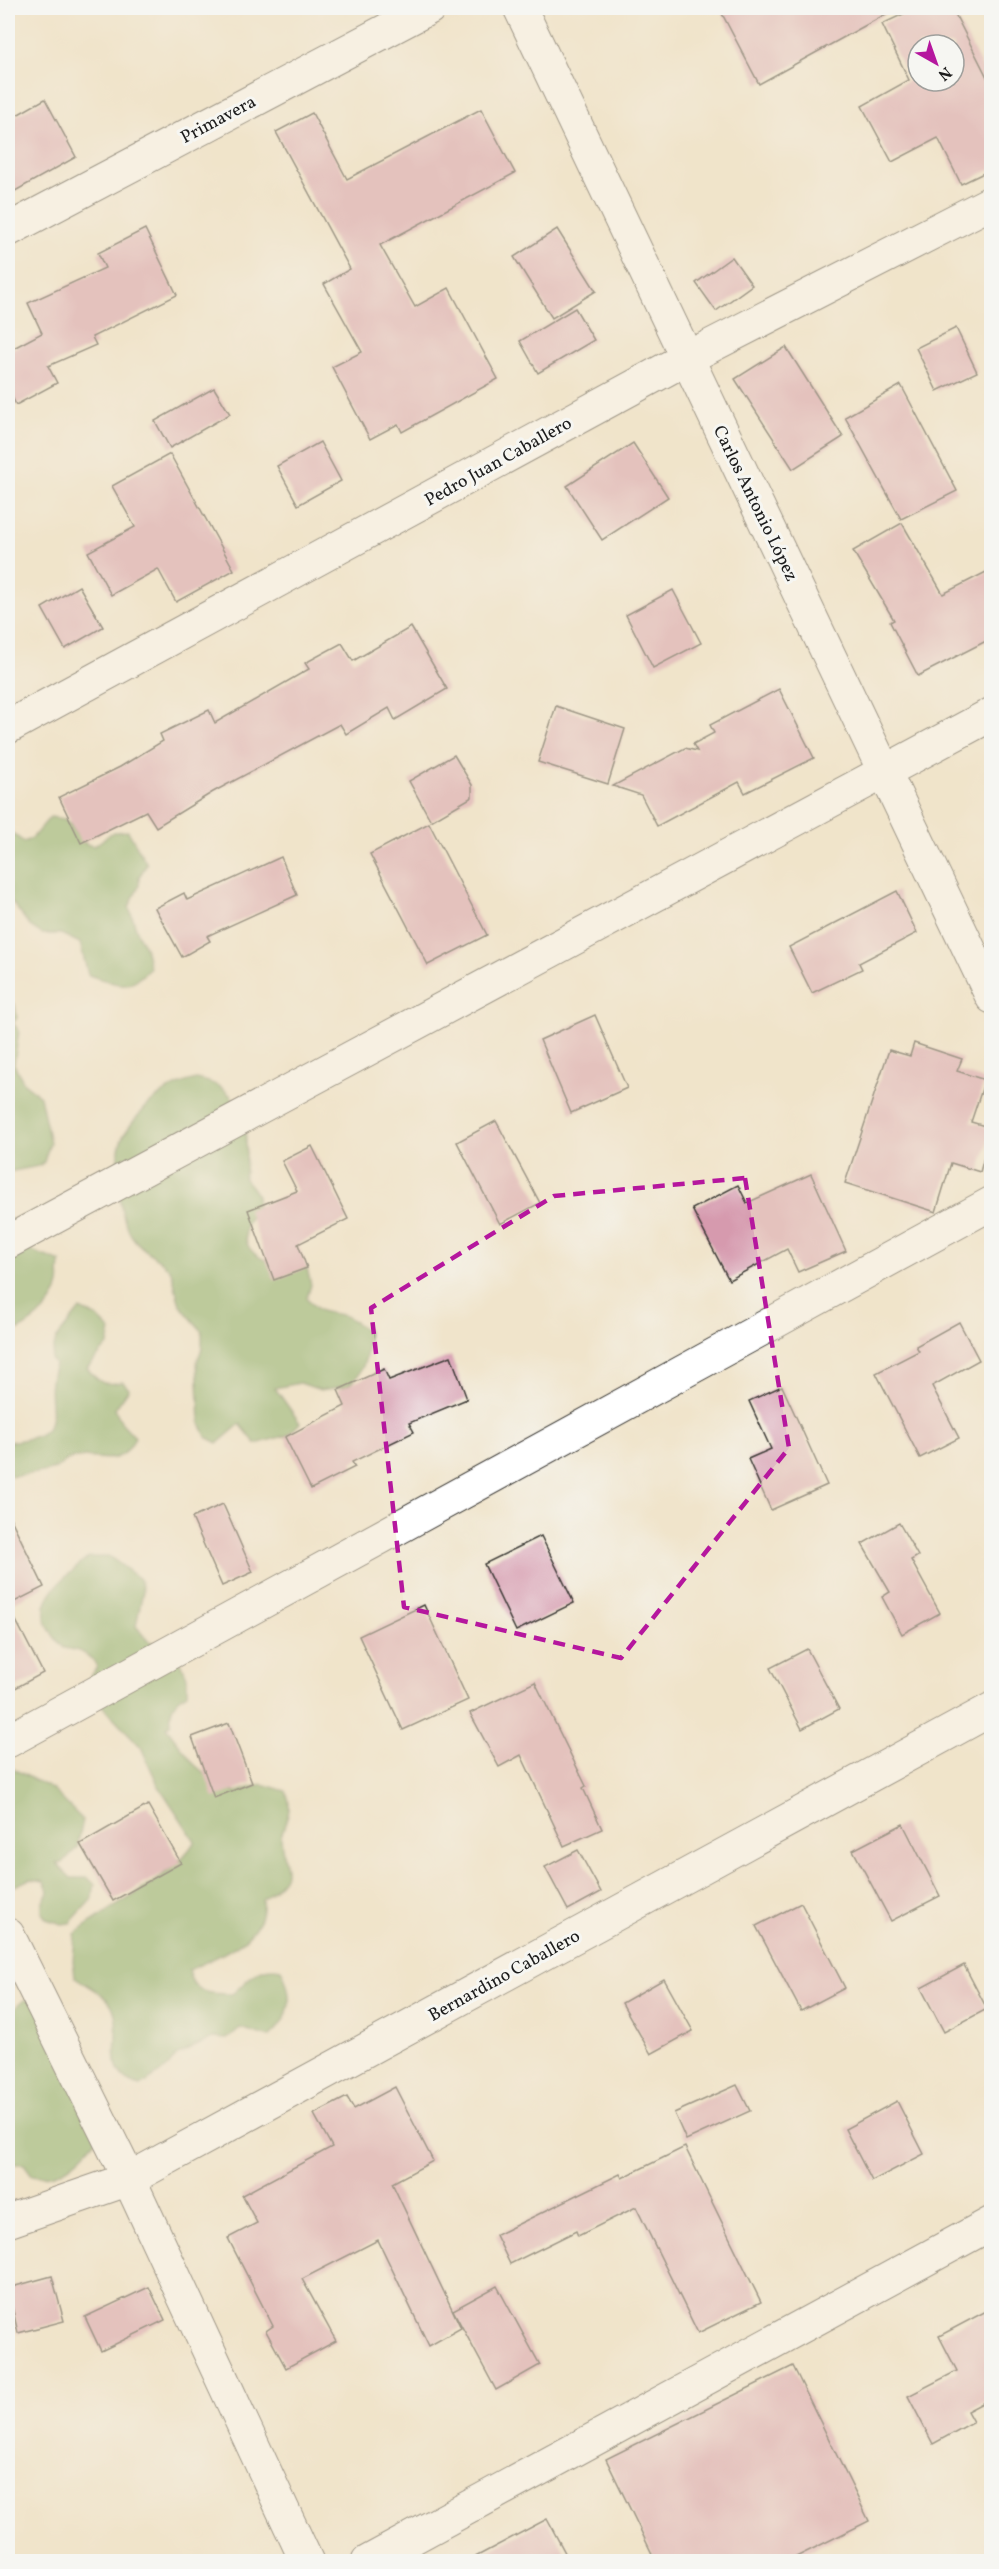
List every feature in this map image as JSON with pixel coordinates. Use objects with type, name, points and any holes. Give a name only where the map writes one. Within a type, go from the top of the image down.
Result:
[{"type":"street","name":"Primavera","points":[[8,230],[429,8]]},
{"type":"street","name":"Carlos Antonio López","points":[[520,8],[992,998]]},
{"type":"street","name":"Pedro Juan Caballero","points":[[8,727],[687,358],[992,202]]},
{"type":"street","points":[[8,1242],[992,714]]},
{"type":"street","points":[[8,1741],[992,1203]]},
{"type":"street","name":"Bernardino Caballero","points":[[8,2221],[129,2179],[992,1709]]},
{"type":"street","points":[[8,1935],[129,2179],[308,2562]]},
{"type":"street","points":[[368,2562],[992,2223]]},
{"type":"highlighted area","points":[[745,1178],[789,1448],[621,1658],[404,1607],[371,1308],[554,1196]]},
{"type":"green space","points":[[50,817],[65,819],[86,844],[94,846],[113,832],[128,831],[147,864],[139,877],[139,886],[129,907],[145,947],[150,968],[134,981],[121,984],[88,975],[80,943],[61,934],[42,934],[30,926],[8,897],[8,830],[24,842],[32,838]]},
{"type":"green space","points":[[8,999],[15,1005],[17,1018],[13,1023],[19,1031],[14,1064],[24,1083],[40,1096],[50,1143],[44,1162],[39,1166],[8,1172]]},
{"type":"green space","points":[[196,1079],[213,1084],[226,1092],[236,1103],[242,1116],[246,1146],[244,1178],[257,1197],[255,1209],[246,1227],[246,1239],[250,1248],[265,1260],[307,1268],[311,1285],[307,1298],[323,1311],[342,1315],[367,1331],[365,1362],[358,1375],[347,1386],[320,1390],[300,1383],[275,1388],[300,1423],[288,1435],[256,1444],[240,1424],[218,1443],[206,1437],[200,1423],[197,1361],[202,1349],[202,1331],[179,1302],[171,1272],[140,1246],[131,1235],[126,1225],[120,1199],[118,1155],[125,1133],[147,1106],[164,1092]]},
{"type":"green space","points":[[8,1242],[61,1262],[59,1285],[53,1299],[38,1317],[19,1330],[8,1321]]},
{"type":"green space","points":[[80,1309],[97,1317],[111,1331],[108,1345],[87,1368],[102,1382],[111,1384],[123,1382],[129,1389],[115,1409],[122,1423],[135,1437],[122,1455],[114,1458],[79,1457],[50,1470],[24,1475],[8,1475],[8,1442],[42,1433],[49,1425],[51,1380],[55,1365],[51,1359],[56,1339]]},
{"type":"green space","points":[[89,1557],[110,1557],[140,1579],[143,1591],[136,1626],[148,1641],[165,1646],[181,1662],[187,1677],[187,1693],[174,1705],[171,1723],[166,1727],[194,1764],[218,1785],[236,1792],[262,1784],[286,1791],[289,1804],[281,1837],[286,1866],[285,1877],[262,1899],[257,1925],[238,1945],[188,1970],[194,1985],[199,1989],[210,1993],[232,1994],[259,1971],[281,1969],[288,1988],[287,2014],[269,2037],[240,2028],[227,2039],[212,2038],[176,2056],[167,2068],[141,2086],[120,2073],[116,2063],[116,2029],[112,2006],[101,1994],[75,1977],[73,1961],[75,1934],[156,1880],[185,1855],[195,1841],[158,1785],[141,1747],[97,1700],[89,1679],[97,1667],[94,1662],[83,1653],[64,1648],[52,1633],[46,1620],[45,1608],[48,1597],[65,1577]]},
{"type":"green space","points":[[8,1766],[52,1789],[83,1820],[77,1848],[62,1863],[56,1863],[71,1878],[87,1878],[95,1884],[92,1899],[70,1923],[62,1924],[46,1919],[42,1913],[42,1903],[49,1891],[44,1881],[30,1879],[8,1889]]},
{"type":"green space","points":[[24,2000],[51,2002],[74,2025],[96,2140],[76,2161],[51,2175],[32,2175],[24,2164],[8,2164],[10,2124],[8,2115],[8,2010],[14,2009]]},
{"type":"building","points":[[719,8],[897,8],[759,84]]},
{"type":"building","points":[[916,8],[952,8],[965,33],[906,33],[906,74],[882,24]]},
{"type":"building","points":[[966,36],[992,87],[992,169],[961,184],[938,138],[892,162],[862,106],[906,82],[906,93],[966,93]]},
{"type":"building","points":[[45,99],[76,157],[8,195],[8,120]]},
{"type":"building","points":[[481,109],[515,173],[380,245],[415,307],[449,288],[498,379],[402,432],[398,424],[370,439],[332,367],[362,352],[324,284],[350,269],[276,132],[312,113],[347,179]]},
{"type":"building","points":[[145,229],[177,295],[92,337],[96,345],[48,366],[57,383],[16,405],[8,388],[8,351],[42,333],[28,303],[105,268],[98,253]]},
{"type":"building","points":[[557,229],[596,291],[552,318],[514,257]]},
{"type":"building","points":[[732,257],[752,285],[716,311],[696,283]]},
{"type":"building","points":[[575,308],[594,340],[538,373],[520,341]]},
{"type":"building","points":[[956,328],[977,372],[937,391],[916,348]]},
{"type":"building","points":[[786,347],[843,437],[793,469],[735,379]]},
{"type":"building","points":[[901,385],[957,491],[901,519],[845,417]]},
{"type":"building","points":[[214,388],[230,414],[170,448],[155,421]]},
{"type":"building","points":[[320,442],[341,481],[298,505],[277,466]]},
{"type":"building","points":[[633,443],[668,497],[602,540],[567,486]]},
{"type":"building","points":[[170,454],[234,570],[176,602],[158,569],[111,595],[88,552],[135,527],[112,486]]},
{"type":"building","points":[[902,523],[943,594],[992,569],[992,638],[918,676],[890,622],[894,620],[853,551]]},
{"type":"building","points":[[79,586],[103,627],[65,649],[42,608]]},
{"type":"building","points":[[673,590],[701,643],[653,668],[626,615]]},
{"type":"building","points":[[411,627],[447,689],[395,720],[389,708],[346,734],[340,724],[213,792],[156,827],[146,811],[81,843],[59,797],[120,767],[163,741],[160,734],[209,710],[215,723],[309,669],[305,663],[342,643],[353,661]]},
{"type":"building","points":[[779,689],[814,758],[745,793],[739,782],[657,826],[641,795],[613,786],[685,748],[697,751],[693,744],[714,733],[710,725]]},
{"type":"building","points":[[556,706],[625,729],[608,784],[538,762]]},
{"type":"building","points":[[454,755],[472,785],[472,797],[431,821],[409,781]]},
{"type":"building","points":[[429,823],[487,935],[428,965],[370,854]]},
{"type":"building","points":[[281,857],[297,895],[207,936],[210,941],[182,957],[155,908],[184,893],[187,900]]},
{"type":"building","points":[[897,891],[917,933],[859,963],[862,969],[812,993],[789,947]]},
{"type":"building","points":[[595,1015],[627,1088],[571,1113],[540,1040]]},
{"type":"building","points":[[914,1043],[962,1059],[957,1071],[985,1080],[971,1122],[992,1128],[980,1172],[951,1163],[936,1212],[845,1183],[889,1050],[910,1056]]},
{"type":"building","points":[[496,1121],[540,1203],[500,1224],[457,1142]]},
{"type":"building","points":[[312,1146],[348,1219],[298,1244],[307,1268],[274,1280],[248,1210],[297,1191],[282,1161]]},
{"type":"building","points":[[811,1174],[846,1251],[798,1272],[787,1249],[729,1280],[692,1209],[738,1185],[747,1203]]},
{"type":"building","points":[[959,1322],[979,1360],[932,1386],[959,1438],[920,1458],[876,1373],[919,1351],[916,1346]]},
{"type":"building","points":[[451,1356],[467,1399],[409,1423],[414,1432],[352,1462],[355,1467],[311,1489],[285,1437],[345,1406],[338,1390],[384,1369],[389,1380]]},
{"type":"building","points":[[782,1386],[827,1485],[771,1510],[748,1459],[771,1449],[749,1401]]},
{"type":"building","points":[[223,1504],[253,1572],[222,1586],[192,1518]]},
{"type":"building","points":[[8,1513],[44,1587],[8,1605]]},
{"type":"building","points":[[899,1523],[918,1556],[911,1560],[940,1613],[902,1634],[882,1597],[890,1592],[862,1544]]},
{"type":"building","points":[[541,1536],[574,1603],[516,1631],[484,1564]]},
{"type":"building","points":[[8,1605],[43,1673],[8,1692]]},
{"type":"building","points":[[424,1605],[468,1700],[403,1730],[359,1636]]},
{"type":"building","points":[[807,1649],[839,1709],[802,1729],[770,1668]]},
{"type":"building","points":[[535,1682],[586,1786],[583,1788],[602,1829],[564,1846],[521,1755],[499,1767],[470,1713]]},
{"type":"building","points":[[229,1723],[252,1783],[214,1798],[192,1737]]},
{"type":"building","points":[[148,1805],[181,1863],[113,1901],[80,1844]]},
{"type":"building","points":[[903,1824],[940,1896],[891,1921],[853,1850]]},
{"type":"building","points":[[578,1850],[601,1892],[568,1910],[545,1867]]},
{"type":"building","points":[[801,1903],[845,1988],[801,2011],[756,1926]]},
{"type":"building","points":[[964,1965],[987,2009],[944,2032],[921,1988]]},
{"type":"building","points":[[664,1979],[693,2031],[651,2054],[622,2003]]},
{"type":"building","points":[[737,2085],[750,2111],[686,2140],[674,2113]]},
{"type":"building","points":[[395,2087],[433,2161],[392,2183],[461,2328],[429,2346],[378,2240],[302,2279],[336,2341],[286,2368],[266,2331],[273,2326],[228,2238],[257,2223],[242,2195],[332,2147],[314,2114],[347,2097],[354,2109]]},
{"type":"building","points":[[897,2101],[924,2154],[872,2181],[845,2129]]},
{"type":"building","points":[[685,2147],[761,2302],[698,2333],[636,2207],[578,2236],[576,2231],[510,2264],[496,2235],[620,2174],[622,2178]]},
{"type":"building","points":[[52,2276],[64,2321],[18,2333],[8,2288]]},
{"type":"building","points":[[497,2286],[540,2365],[496,2390],[453,2310]]},
{"type":"building","points":[[149,2287],[165,2320],[101,2351],[85,2317]]},
{"type":"building","points":[[992,2308],[992,2398],[967,2411],[973,2422],[933,2444],[908,2396],[957,2371],[939,2336]]},
{"type":"building","points":[[793,2366],[869,2521],[786,2562],[656,2562],[606,2459]]},
{"type":"building","points":[[547,2519],[570,2562],[466,2562]]}]
